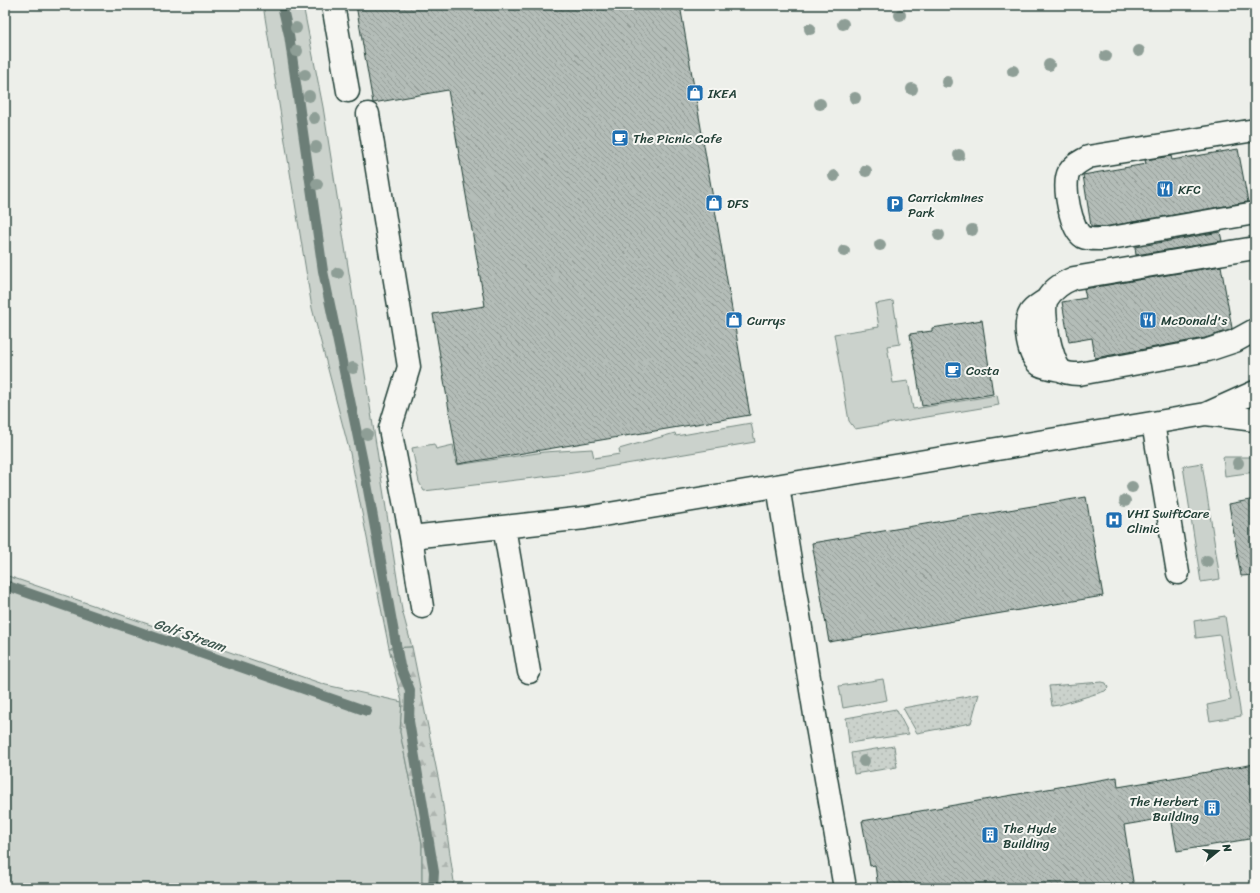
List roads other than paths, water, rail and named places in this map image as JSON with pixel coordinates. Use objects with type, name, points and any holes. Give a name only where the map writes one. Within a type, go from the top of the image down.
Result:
[{"type":"lane","points":[[333,5],[348,91]]},
{"type":"lane","points":[[368,114],[409,367],[390,429],[411,537],[422,607]]},
{"type":"lane","points":[[1255,130],[1088,157],[1074,165],[1068,174],[1065,186],[1067,200],[1077,230],[1086,238],[1105,240],[1255,213]]},
{"type":"lane","points":[[1255,248],[1074,278],[1066,281],[1056,289],[1047,299],[1044,308],[1053,357],[1061,370],[1070,374],[1079,374],[1208,350],[1235,341],[1255,330]]},
{"type":"lane","points":[[411,537],[585,518],[1206,414],[1255,392]]},
{"type":"lane","points":[[1206,414],[1255,420]]},
{"type":"lane","points":[[1153,423],[1178,574]]},
{"type":"lane","points":[[778,486],[845,888]]},
{"type":"lane","points":[[504,527],[529,672]]},
{"type":"waterway","points":[[282,5],[289,35],[323,271],[363,462],[400,666],[410,690],[409,721],[434,872],[433,888]]},
{"type":"waterway","name":"Golf Stream","points":[[5,585],[367,711]]},
{"type":"place","name":"IKEA","points":[[695,93]]},
{"type":"place","name":"The Picnic Cafe","points":[[620,138]]},
{"type":"place","name":"KFC","points":[[1165,189]]},
{"type":"place","name":"DFS","points":[[714,203]]},
{"type":"place","name":"Carrickmines Park","points":[[895,204]]},
{"type":"place","name":"Currys","points":[[734,320]]},
{"type":"place","name":"McDonald's","points":[[1148,320]]},
{"type":"place","name":"Costa","points":[[953,370]]},
{"type":"place","name":"VHI SwiftCare Clinic","points":[[1114,520]]},
{"type":"place","name":"The Herbert Building","points":[[1212,808]]},
{"type":"place","name":"The Hyde Building","points":[[990,835]]}]
